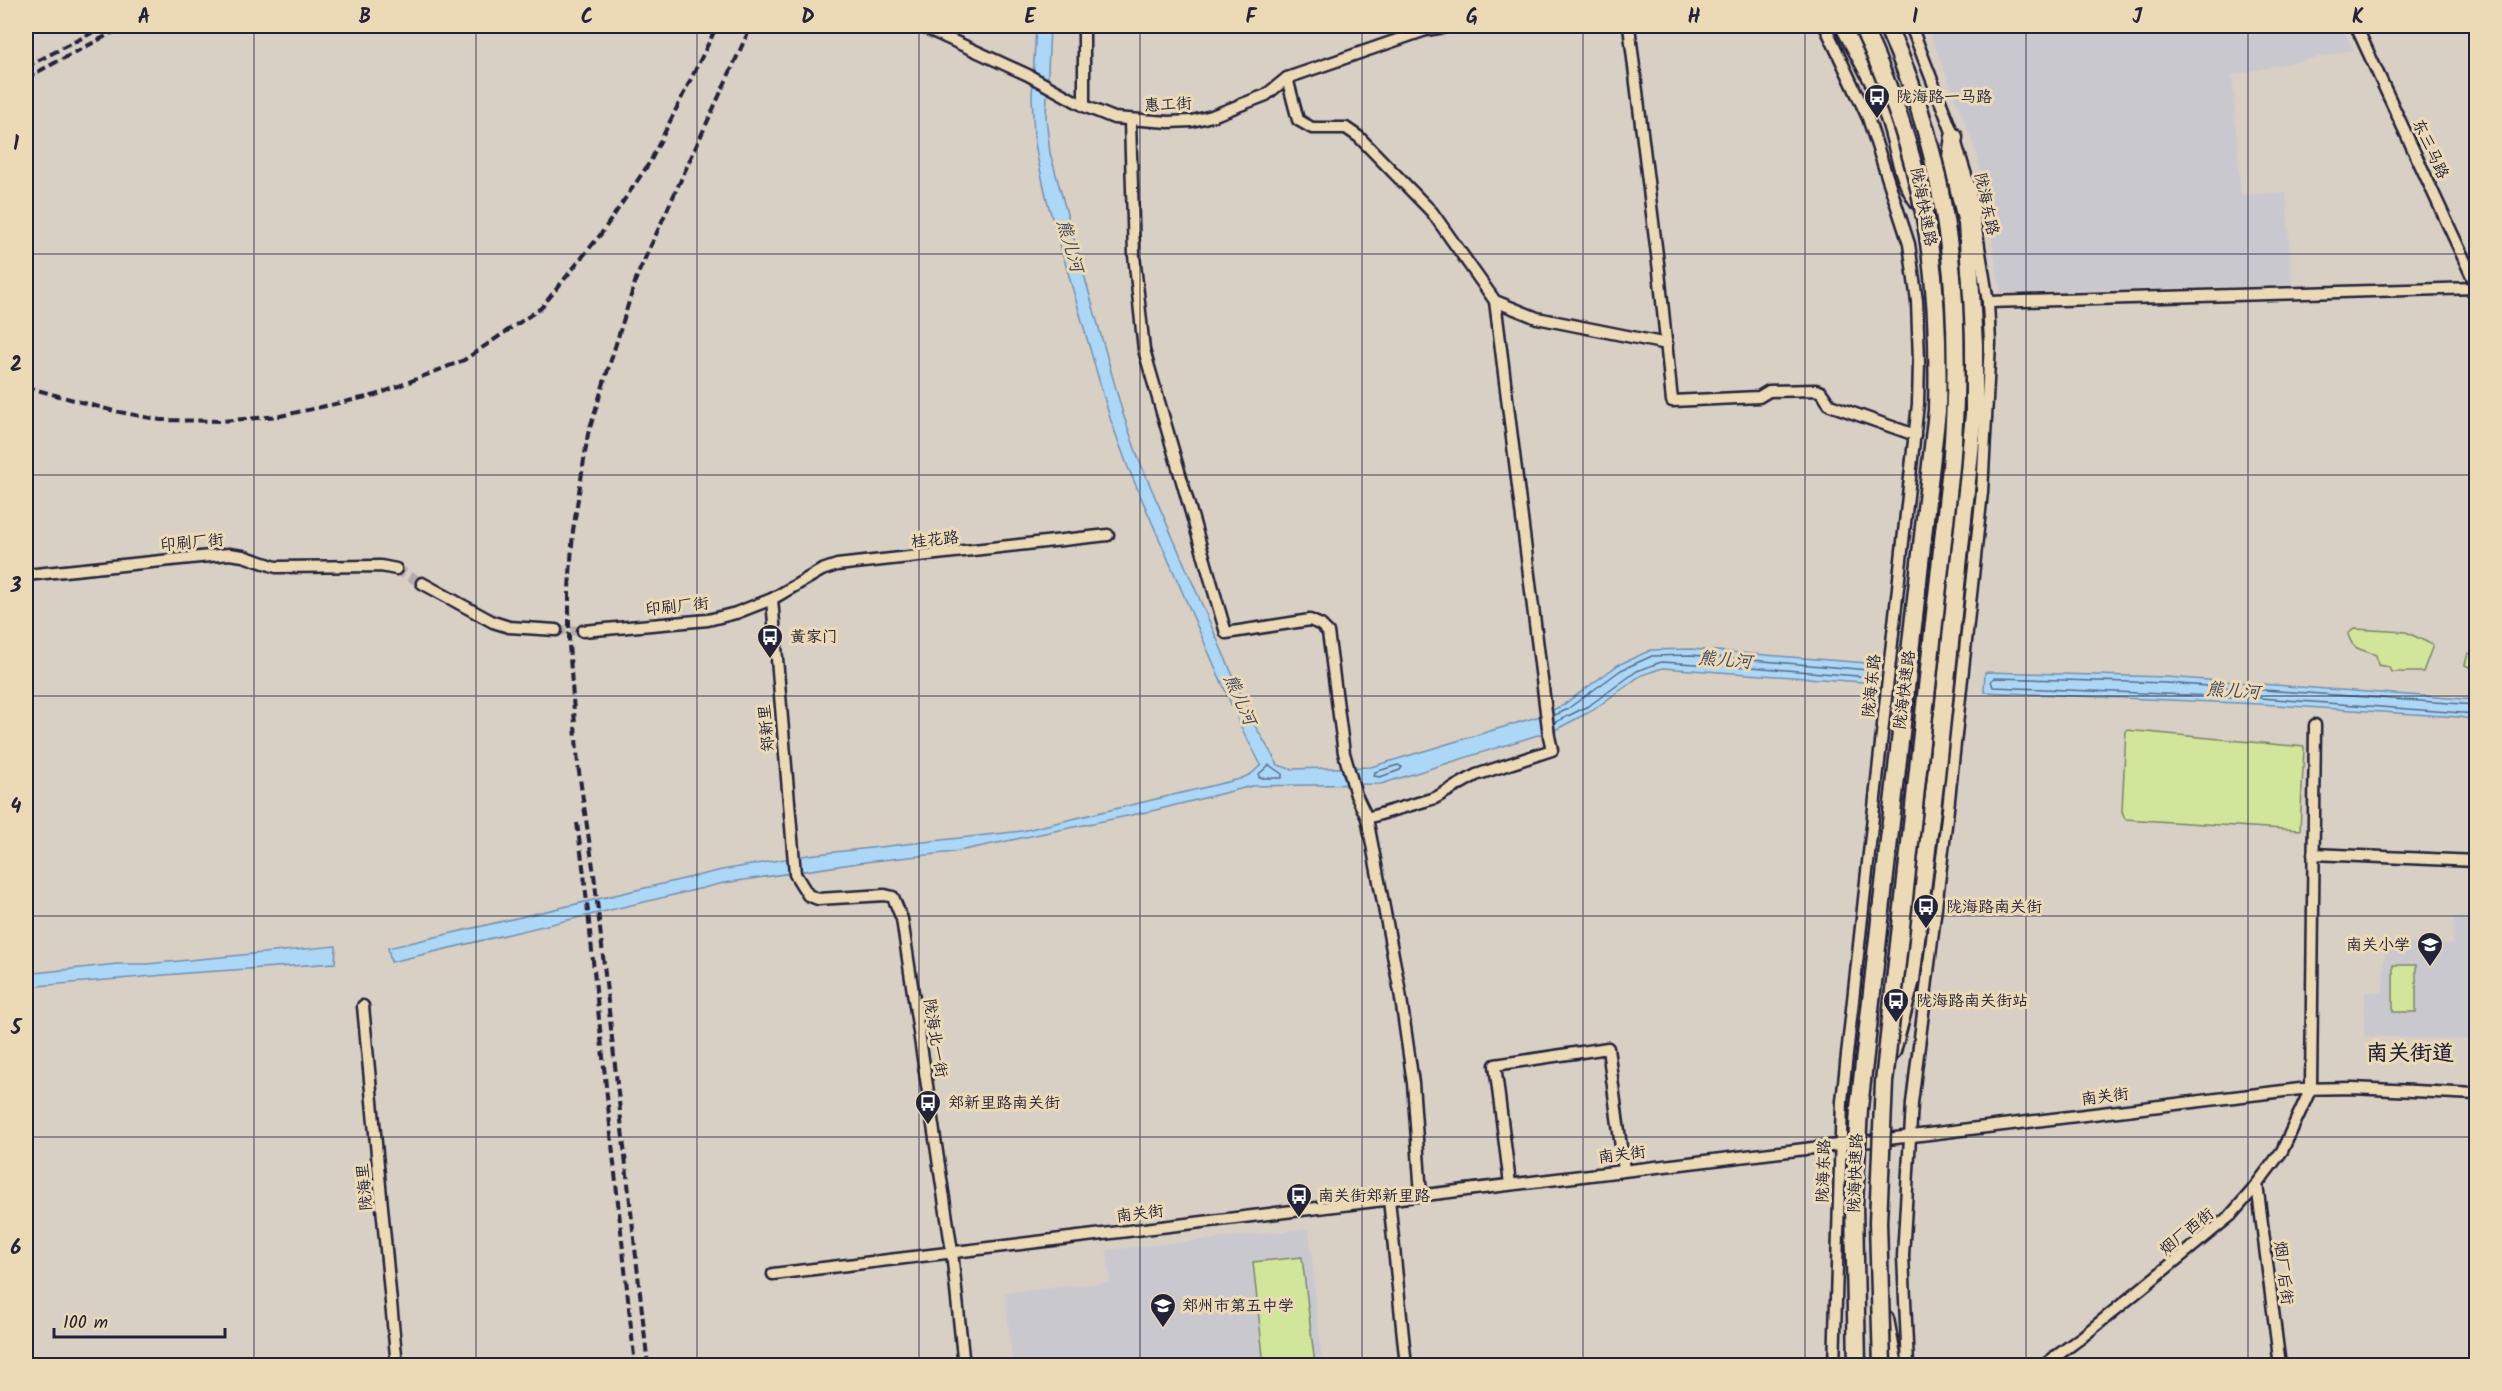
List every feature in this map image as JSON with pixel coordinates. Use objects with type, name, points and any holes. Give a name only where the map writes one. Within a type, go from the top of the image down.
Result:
[{"type":"highway","points":[[1844,26],[1890,120],[1913,195],[1925,209]]},
{"type":"highway","name":"陇海快速路","points":[[1857,1365],[1854,1205],[1861,1086],[1937,411],[1938,323],[1934,269],[1925,209],[1901,117],[1862,26]]},
{"type":"highway","name":"陇海快速路","points":[[1882,1365],[1878,1222],[1884,1082],[1952,467],[1957,370],[1947,218],[1937,169],[1916,96],[1887,26]]},
{"type":"highway","points":[[1884,1082],[1913,969],[1974,414],[1974,345],[1967,223],[1951,157],[1954,136]]},
{"type":"highway","points":[[1849,1365],[1855,1295]]},
{"type":"highway","points":[[1880,1295],[1894,1365]]},
{"type":"street","name":"惠工街","points":[[921,26],[1028,75],[1084,106],[1114,118],[1130,121],[1169,122],[1192,121],[1212,116],[1266,95],[1287,78],[1426,30],[1450,26]]},
{"type":"street","points":[[1084,26],[1084,106]]},
{"type":"street","points":[[1629,26],[1672,401],[1759,397],[1769,391],[1816,390],[1821,392],[1830,405],[1915,435]]},
{"type":"street","name":"陇海东路","points":[[1825,26],[1868,118],[1909,244],[1917,301],[1919,362],[1915,435],[1846,1062],[1840,1144],[1834,1365]]},
{"type":"street","name":"陇海东路","points":[[1908,1365],[1903,1256],[1910,1135],[1982,492],[1990,343],[1988,302],[1969,185],[1954,136],[1911,26]]},
{"type":"street","name":"东三马路","points":[[2356,26],[2476,286]]},
{"type":"street","points":[[1287,78],[1298,120],[1312,128],[1346,128],[1359,137],[1432,212],[1495,301],[1552,750],[1476,775],[1435,798],[1367,818]]},
{"type":"street","points":[[1130,121],[1134,255],[1144,350],[1226,633],[1310,620],[1321,625],[1328,632],[1344,753],[1356,795],[1367,818],[1400,992],[1413,1083],[1421,1195]]},
{"type":"street","points":[[1988,302],[2476,286]]},
{"type":"street","points":[[1495,301],[1537,318],[1667,344]]},
{"type":"street","name":"桂花路","points":[[772,599],[822,570],[837,565],[1108,535]]},
{"type":"street","name":"印刷厂街","points":[[26,574],[229,554],[243,556],[276,567],[381,566],[396,569]]},
{"type":"street","points":[[422,584],[493,622],[509,627],[556,630]]},
{"type":"street","name":"印刷厂街","points":[[583,631],[708,620],[736,613],[772,599]]},
{"type":"street","name":"郑新里","points":[[772,599],[795,874]]},
{"type":"street","points":[[2311,1088],[2314,725]]},
{"type":"street","points":[[2313,854],[2476,861]]},
{"type":"street","name":"陇海北一街","points":[[795,874],[808,896],[818,899],[885,895],[892,897],[898,906],[952,1252],[964,1365]]},
{"type":"street","name":"陇海里","points":[[363,1006],[397,1365]]},
{"type":"street","points":[[1510,1184],[1495,1065],[1608,1048],[1624,1170]]},
{"type":"street","name":"南关街","points":[[773,1274],[2311,1088],[2476,1094]]},
{"type":"street","name":"烟厂西街","points":[[2043,1365],[2082,1337],[2230,1216],[2282,1151],[2311,1088]]},
{"type":"street","name":"烟厂后街","points":[[2257,1184],[2280,1365]]},
{"type":"street","points":[[1389,1199],[1406,1365]]},
{"type":"shaded area","points":[[1927,26],[2342,26],[2354,50],[2232,75],[2241,195],[2286,192],[2292,285],[2001,293],[1977,153]]},
{"type":"shaded area","name":"南关小学","points":[[2454,917],[2476,918],[2476,1040],[2364,1036],[2365,992],[2383,992],[2385,942],[2453,944]]},
{"type":"shaded area","name":"郑州市第五中学","points":[[1309,1229],[1322,1365],[1013,1365],[1005,1293],[1110,1282],[1107,1250]]},
{"type":"green space","points":[[2354,629],[2406,632],[2433,645],[2423,672],[2391,672],[2389,667],[2378,665],[2376,655],[2358,649],[2352,644],[2348,634]]},
{"type":"green space","points":[[2468,653],[2476,656],[2476,670],[2465,665]]},
{"type":"green space","points":[[2126,730],[2304,747],[2300,830],[2125,819],[2122,811]]},
{"type":"green space","points":[[2393,965],[2416,965],[2416,1012],[2393,1012]]},
{"type":"green space","points":[[1302,1257],[1315,1365],[1264,1365],[1253,1262]]},
{"type":"water","name":"熊儿河","points":[[1036,26],[1050,26],[1046,117],[1050,153],[1123,414],[1139,460],[1254,724],[1278,765],[1290,769],[1371,767],[1540,716],[1563,705],[1618,665],[1651,650],[1691,649],[1879,664],[1877,683],[1662,668],[1640,676],[1593,710],[1557,729],[1381,784],[1252,786],[1156,810],[954,852],[865,862],[724,883],[391,962],[388,948],[722,870],[808,855],[1022,831],[1240,779],[1251,774],[1261,765],[1242,729],[1127,465],[1110,418],[1047,200],[1038,160],[1034,137],[1032,96]]},
{"type":"water","name":"熊儿河","points":[[1985,672],[2166,677],[2476,700],[2476,720],[2260,704],[1984,692]]},
{"type":"water","points":[[336,946],[335,963],[26,987],[26,974]]},
{"type":"tunnel","points":[[396,569],[422,583]]},
{"type":"tunnel","points":[[556,630],[583,631]]},
{"type":"railway","points":[[26,67],[105,26]]},
{"type":"railway","points":[[26,78],[125,26]]},
{"type":"railway","points":[[26,387],[114,411],[161,420],[220,421],[280,416],[376,395],[464,360],[541,308],[601,234],[650,162],[717,26]]},
{"type":"railway","points":[[648,1366],[594,874],[578,765],[569,644],[569,589],[573,531],[588,434],[637,276],[751,26]]},
{"type":"railway","points":[[577,823],[635,1366]]},
{"type":"place","name":"陇海路一马路","points":[[1877,120]]},
{"type":"place","name":"黄家门","points":[[770,660]]},
{"type":"place","name":"陇海路南关街","points":[[1926,930]]},
{"type":"place","name":"南关小学","points":[[2430,968]]},
{"type":"place","name":"陇海路南关街站","points":[[1896,1024]]},
{"type":"place","name":"郑新里路南关街","points":[[928,1126]]},
{"type":"place","name":"南关街郑新里路","points":[[1299,1219]]},
{"type":"place","name":"郑州市第五中学","points":[[1163,1329]]},
{"type":"district","name":"南关街道","points":[[2410,1054]]}]
